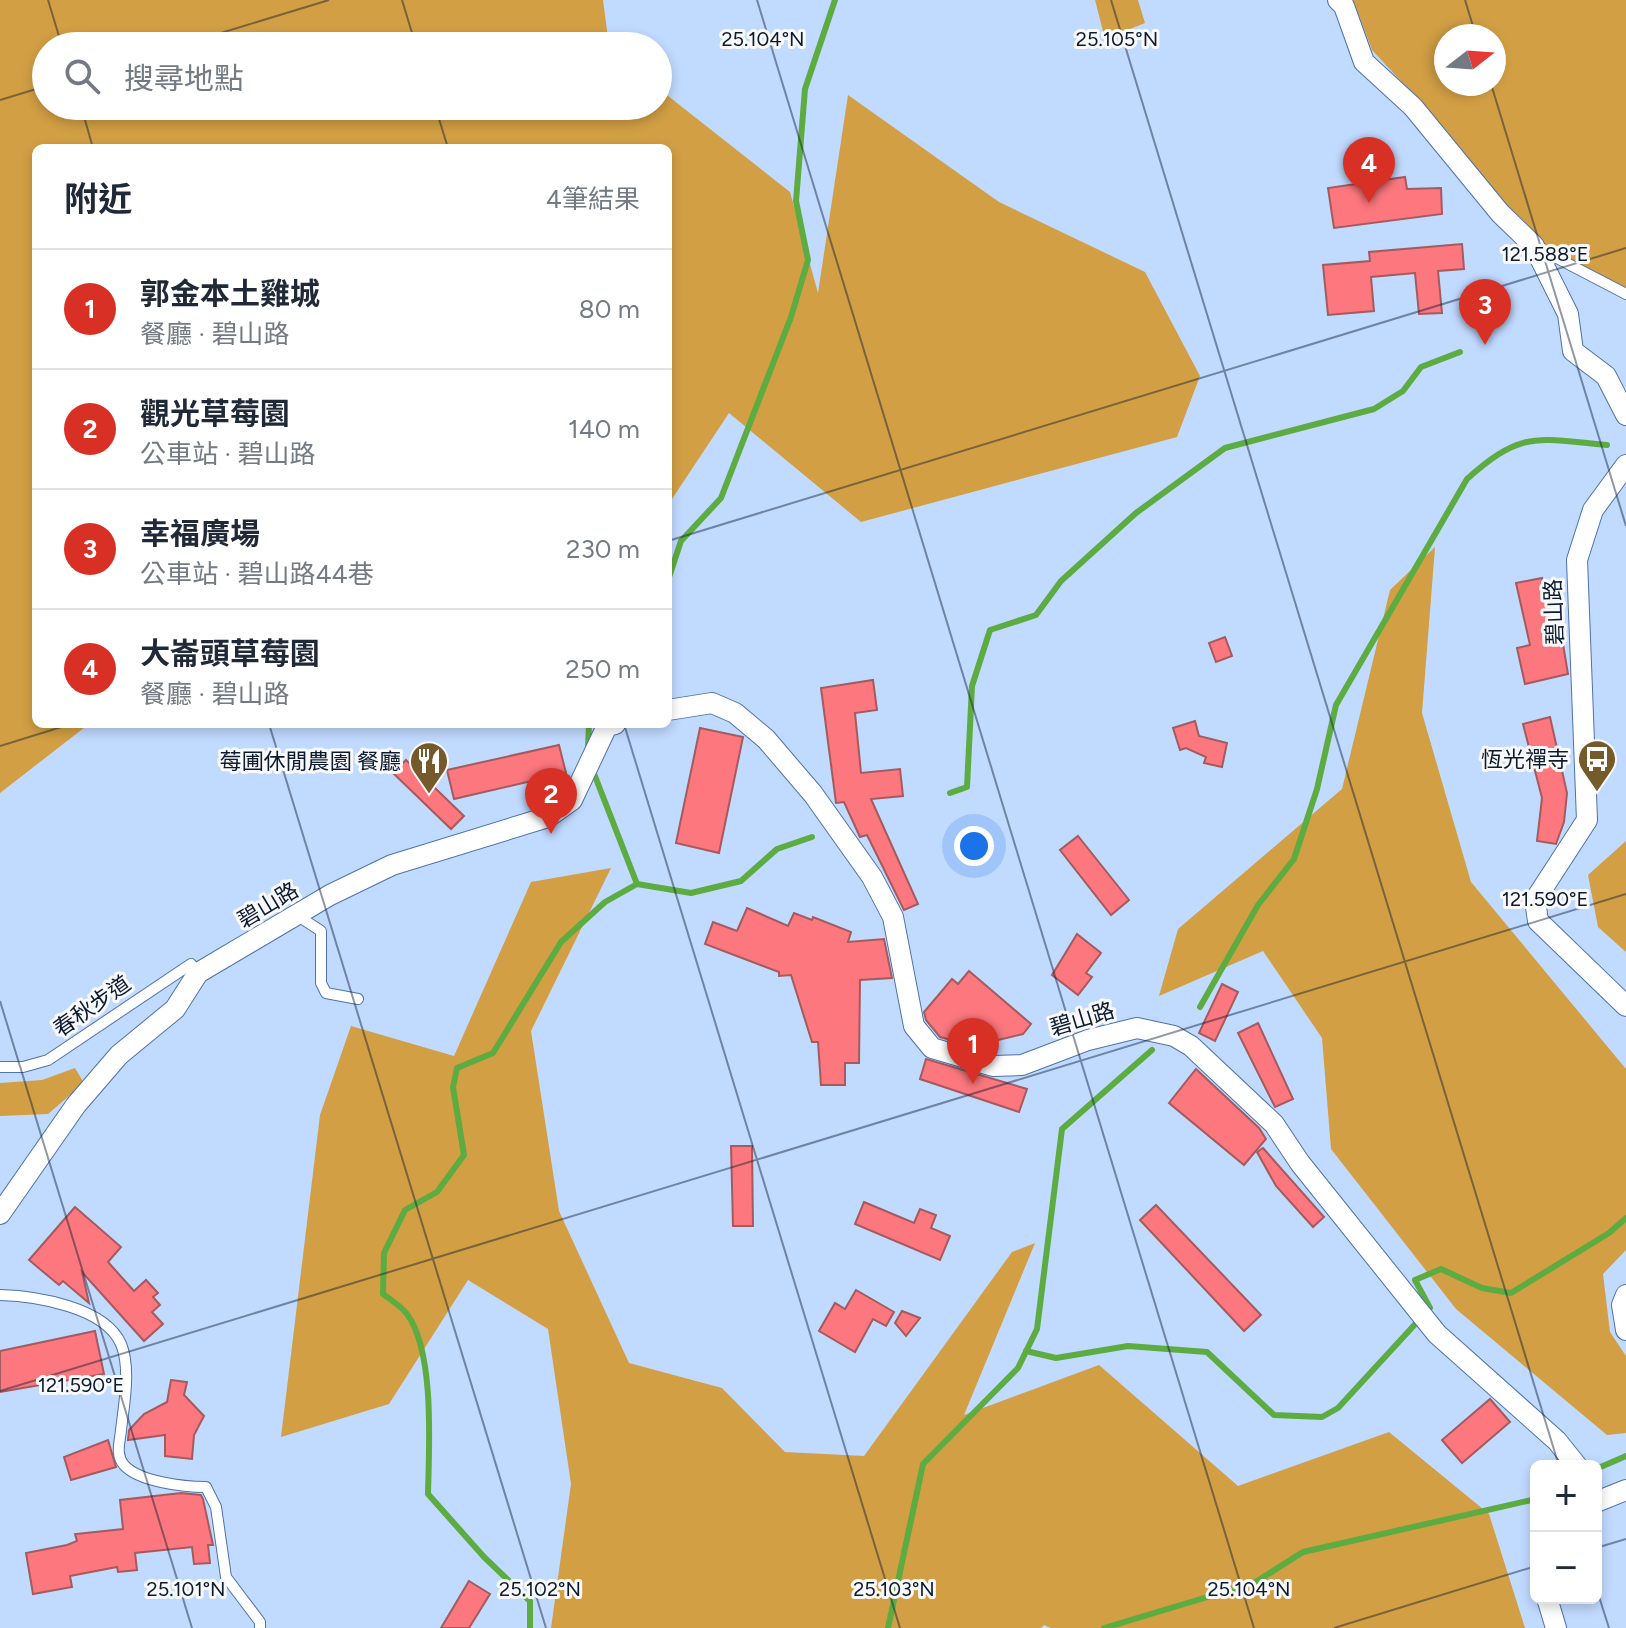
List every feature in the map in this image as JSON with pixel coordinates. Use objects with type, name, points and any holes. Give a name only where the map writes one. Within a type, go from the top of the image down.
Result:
[{"type":"street","points":[[1338,0],[1344,6],[1364,62],[1413,107],[1543,259],[1568,314],[1573,351],[1606,376],[1626,415]]},
{"type":"street","name":"碧山路","points":[[1626,465],[1593,510],[1577,560],[1587,820],[1535,900],[1538,921],[1626,1006]]},
{"type":"street","name":"碧山路","points":[[672,709],[712,703],[735,713],[766,739],[813,794],[872,877],[893,917],[914,1026],[932,1048],[993,1066],[1022,1065],[1088,1040],[1137,1028],[1174,1036],[1191,1046],[1274,1124],[1300,1163],[1437,1334],[1557,1441],[1572,1460]]},
{"type":"street","name":"碧山路","points":[[0,1214],[76,1105],[119,1055],[175,1009],[198,973],[330,895],[392,865],[548,817],[572,800],[606,728]]},
{"type":"street","points":[[1626,1295],[1622,1305],[1626,1330]]},
{"type":"street","points":[[1602,1496],[1626,1490]]},
{"type":"street","points":[[1549,1604],[1556,1628]]},
{"type":"lane","points":[[1543,259],[1555,257],[1626,294]]},
{"type":"lane","points":[[298,916],[321,931],[321,983],[326,993],[358,999]]},
{"type":"lane","name":"春秋步道","points":[[0,1067],[23,1067],[48,1060],[191,964],[198,973]]},
{"type":"lane","points":[[0,1295],[64,1307],[102,1320],[121,1344],[125,1377],[118,1452],[125,1466],[141,1474],[179,1487],[206,1487],[216,1507],[226,1577],[260,1622],[260,1628]]},
{"type":"shaded area","points":[[0,0],[603,0],[607,32],[32,32],[32,120],[672,120],[672,99],[790,192],[818,293],[848,95],[999,202],[1145,272],[1200,376],[1177,437],[861,522],[729,413],[672,499],[672,144],[32,144],[32,728],[84,728],[0,793]]},
{"type":"shaded area","points":[[1095,0],[1138,0],[1145,23],[1105,39]]},
{"type":"shaded area","points":[[1353,0],[1626,0],[1626,289],[1549,248],[1505,211],[1446,130],[1372,50]]},
{"type":"shaded area","points":[[1435,547],[1422,713],[1471,882],[1626,1069],[1626,1250],[1603,1274],[1610,1332],[1626,1356],[1626,1433],[1607,1435],[1456,1309],[1331,1149],[1322,1038],[1263,951],[1159,996],[1178,929],[1342,789],[1390,590]]},
{"type":"shaded area","points":[[1626,841],[1626,952],[1598,927],[1588,875]]},
{"type":"shaded area","points":[[611,868],[531,1031],[559,1211],[629,1363],[722,1388],[785,1452],[864,1456],[1012,1252],[1035,1243],[964,1415],[1099,1365],[1238,1486],[1389,1432],[1489,1514],[1525,1628],[1051,1628],[1044,1625],[1041,1628],[551,1628],[571,1484],[548,1329],[468,1280],[389,1404],[281,1437],[320,1115],[351,1026],[454,1056],[531,882]]},
{"type":"shaded area","points":[[75,1068],[84,1083],[48,1114],[0,1116],[0,1083],[42,1080]]},
{"type":"building","points":[[1405,177],[1407,189],[1441,188],[1442,214],[1334,228],[1328,188]]},
{"type":"building","points":[[1462,244],[1464,269],[1438,271],[1442,313],[1419,314],[1415,273],[1371,277],[1374,311],[1328,315],[1323,265],[1370,261],[1369,252]]},
{"type":"building","points":[[1542,578],[1556,639],[1562,638],[1568,674],[1525,684],[1517,648],[1530,645],[1516,583]]},
{"type":"building","points":[[1225,637],[1232,656],[1216,662],[1209,643]]},
{"type":"building","points":[[873,680],[877,710],[855,713],[861,773],[900,769],[903,796],[871,799],[918,904],[904,910],[867,835],[860,837],[844,802],[836,803],[821,688]]},
{"type":"building","points":[[1550,717],[1567,793],[1564,822],[1556,844],[1537,841],[1542,798],[1523,724]]},
{"type":"building","points":[[1195,721],[1199,736],[1227,743],[1222,767],[1204,763],[1206,757],[1186,748],[1180,750],[1173,728]]},
{"type":"building","points":[[700,728],[743,737],[719,853],[676,843]]},
{"type":"building","points":[[559,745],[566,773],[454,799],[447,770]]},
{"type":"building","name":"莓圃休閒農園 餐廳","points":[[406,760],[464,816],[451,829],[393,773]]},
{"type":"building","points":[[1078,836],[1129,900],[1111,915],[1060,850]]},
{"type":"building","points":[[747,908],[788,926],[794,913],[812,920],[813,917],[851,932],[848,942],[884,939],[892,978],[860,980],[859,1063],[845,1063],[845,1085],[821,1085],[818,1042],[812,1042],[791,975],[779,976],[779,972],[705,944],[713,922],[737,931]]},
{"type":"building","points":[[1077,934],[1101,953],[1086,973],[1092,977],[1078,995],[1052,975]]},
{"type":"building","points":[[969,971],[1031,1024],[1023,1034],[973,1046],[940,1037],[926,1020],[924,1012],[952,979],[958,984]]},
{"type":"building","points":[[1222,984],[1238,992],[1215,1041],[1199,1033]]},
{"type":"building","points":[[1258,1023],[1293,1099],[1275,1107],[1238,1033]]},
{"type":"building","points":[[926,1059],[1027,1089],[1019,1112],[920,1079]]},
{"type":"building","points":[[1196,1069],[1259,1128],[1266,1139],[1244,1165],[1169,1103]]},
{"type":"building","points":[[731,1146],[752,1146],[753,1226],[733,1226]]},
{"type":"building","points":[[1263,1148],[1324,1217],[1313,1227],[1276,1186],[1257,1152]]},
{"type":"building","points":[[864,1202],[914,1223],[920,1209],[936,1215],[931,1228],[950,1236],[940,1260],[855,1224]]},
{"type":"building","points":[[1156,1205],[1261,1315],[1244,1331],[1140,1220]]},
{"type":"building","points":[[75,1207],[121,1247],[108,1262],[134,1291],[146,1280],[158,1293],[153,1297],[160,1305],[152,1312],[163,1324],[144,1341],[82,1272],[89,1303],[63,1281],[59,1285],[29,1260]]},
{"type":"building","points":[[856,1290],[894,1312],[886,1326],[873,1319],[855,1352],[819,1331],[835,1303],[845,1309]]},
{"type":"building","points":[[902,1311],[920,1318],[906,1336],[895,1323]]},
{"type":"building","points":[[95,1331],[104,1374],[0,1392],[0,1351]]},
{"type":"building","points":[[171,1380],[187,1382],[184,1395],[204,1416],[194,1435],[192,1459],[165,1456],[165,1435],[128,1440],[129,1430],[144,1414],[167,1402]]},
{"type":"building","points":[[1490,1399],[1510,1422],[1462,1463],[1442,1440]]},
{"type":"building","points":[[108,1440],[116,1467],[71,1480],[64,1457]]},
{"type":"building","points":[[181,1493],[201,1495],[203,1499],[213,1545],[208,1545],[210,1563],[194,1564],[192,1547],[135,1553],[137,1570],[118,1572],[117,1567],[70,1576],[72,1587],[33,1594],[26,1553],[67,1545],[77,1541],[75,1534],[123,1529],[120,1500]]},
{"type":"building","points":[[469,1581],[490,1594],[469,1628],[441,1628]]},
{"type":"waterway","points":[[672,568],[681,541],[721,498],[791,317],[808,260],[796,201],[805,89],[835,0]]},
{"type":"waterway","points":[[950,793],[967,787],[972,686],[990,630],[1036,615],[1061,581],[1136,513],[1225,448],[1374,409],[1403,391],[1421,367],[1460,352]]},
{"type":"waterway","points":[[1200,1007],[1258,905],[1294,859],[1317,789],[1336,705],[1467,479],[1503,452],[1532,441],[1607,445]]},
{"type":"waterway","points":[[588,748],[589,728]]},
{"type":"waterway","points":[[593,771],[637,884]]},
{"type":"waterway","points":[[530,1628],[530,1601],[484,1557],[428,1494],[428,1401],[422,1352],[407,1314],[383,1294],[384,1253],[405,1210],[437,1192],[464,1155],[453,1087],[457,1068],[493,1053],[561,942],[605,902],[637,884],[691,893],[741,881],[777,849],[812,837]]},
{"type":"waterway","points":[[888,1628],[923,1464],[1018,1368],[1037,1329],[1062,1129],[1152,1050]]},
{"type":"waterway","points":[[1026,1351],[1056,1358],[1128,1346],[1207,1352],[1274,1415],[1322,1417],[1338,1408],[1430,1308],[1415,1280],[1441,1269],[1482,1288],[1511,1293],[1609,1233],[1626,1218]]},
{"type":"waterway","points":[[1602,1466],[1626,1456]]},
{"type":"waterway","points":[[1104,1628],[1254,1583],[1303,1552],[1530,1500]]},
{"type":"place","name":"大崙頭草莓園","points":[[1369,203]]},
{"type":"place","name":"幸福廣場","points":[[1485,345]]},
{"type":"place","name":"恆光禪寺","points":[[1597,793]]},
{"type":"place","name":"莓圃休閒農園 餐廳","points":[[429,795]]},
{"type":"place","name":"觀光草莓園","points":[[551,834]]},
{"type":"place","name":"郭金本土雞城","points":[[973,1084]]}]
